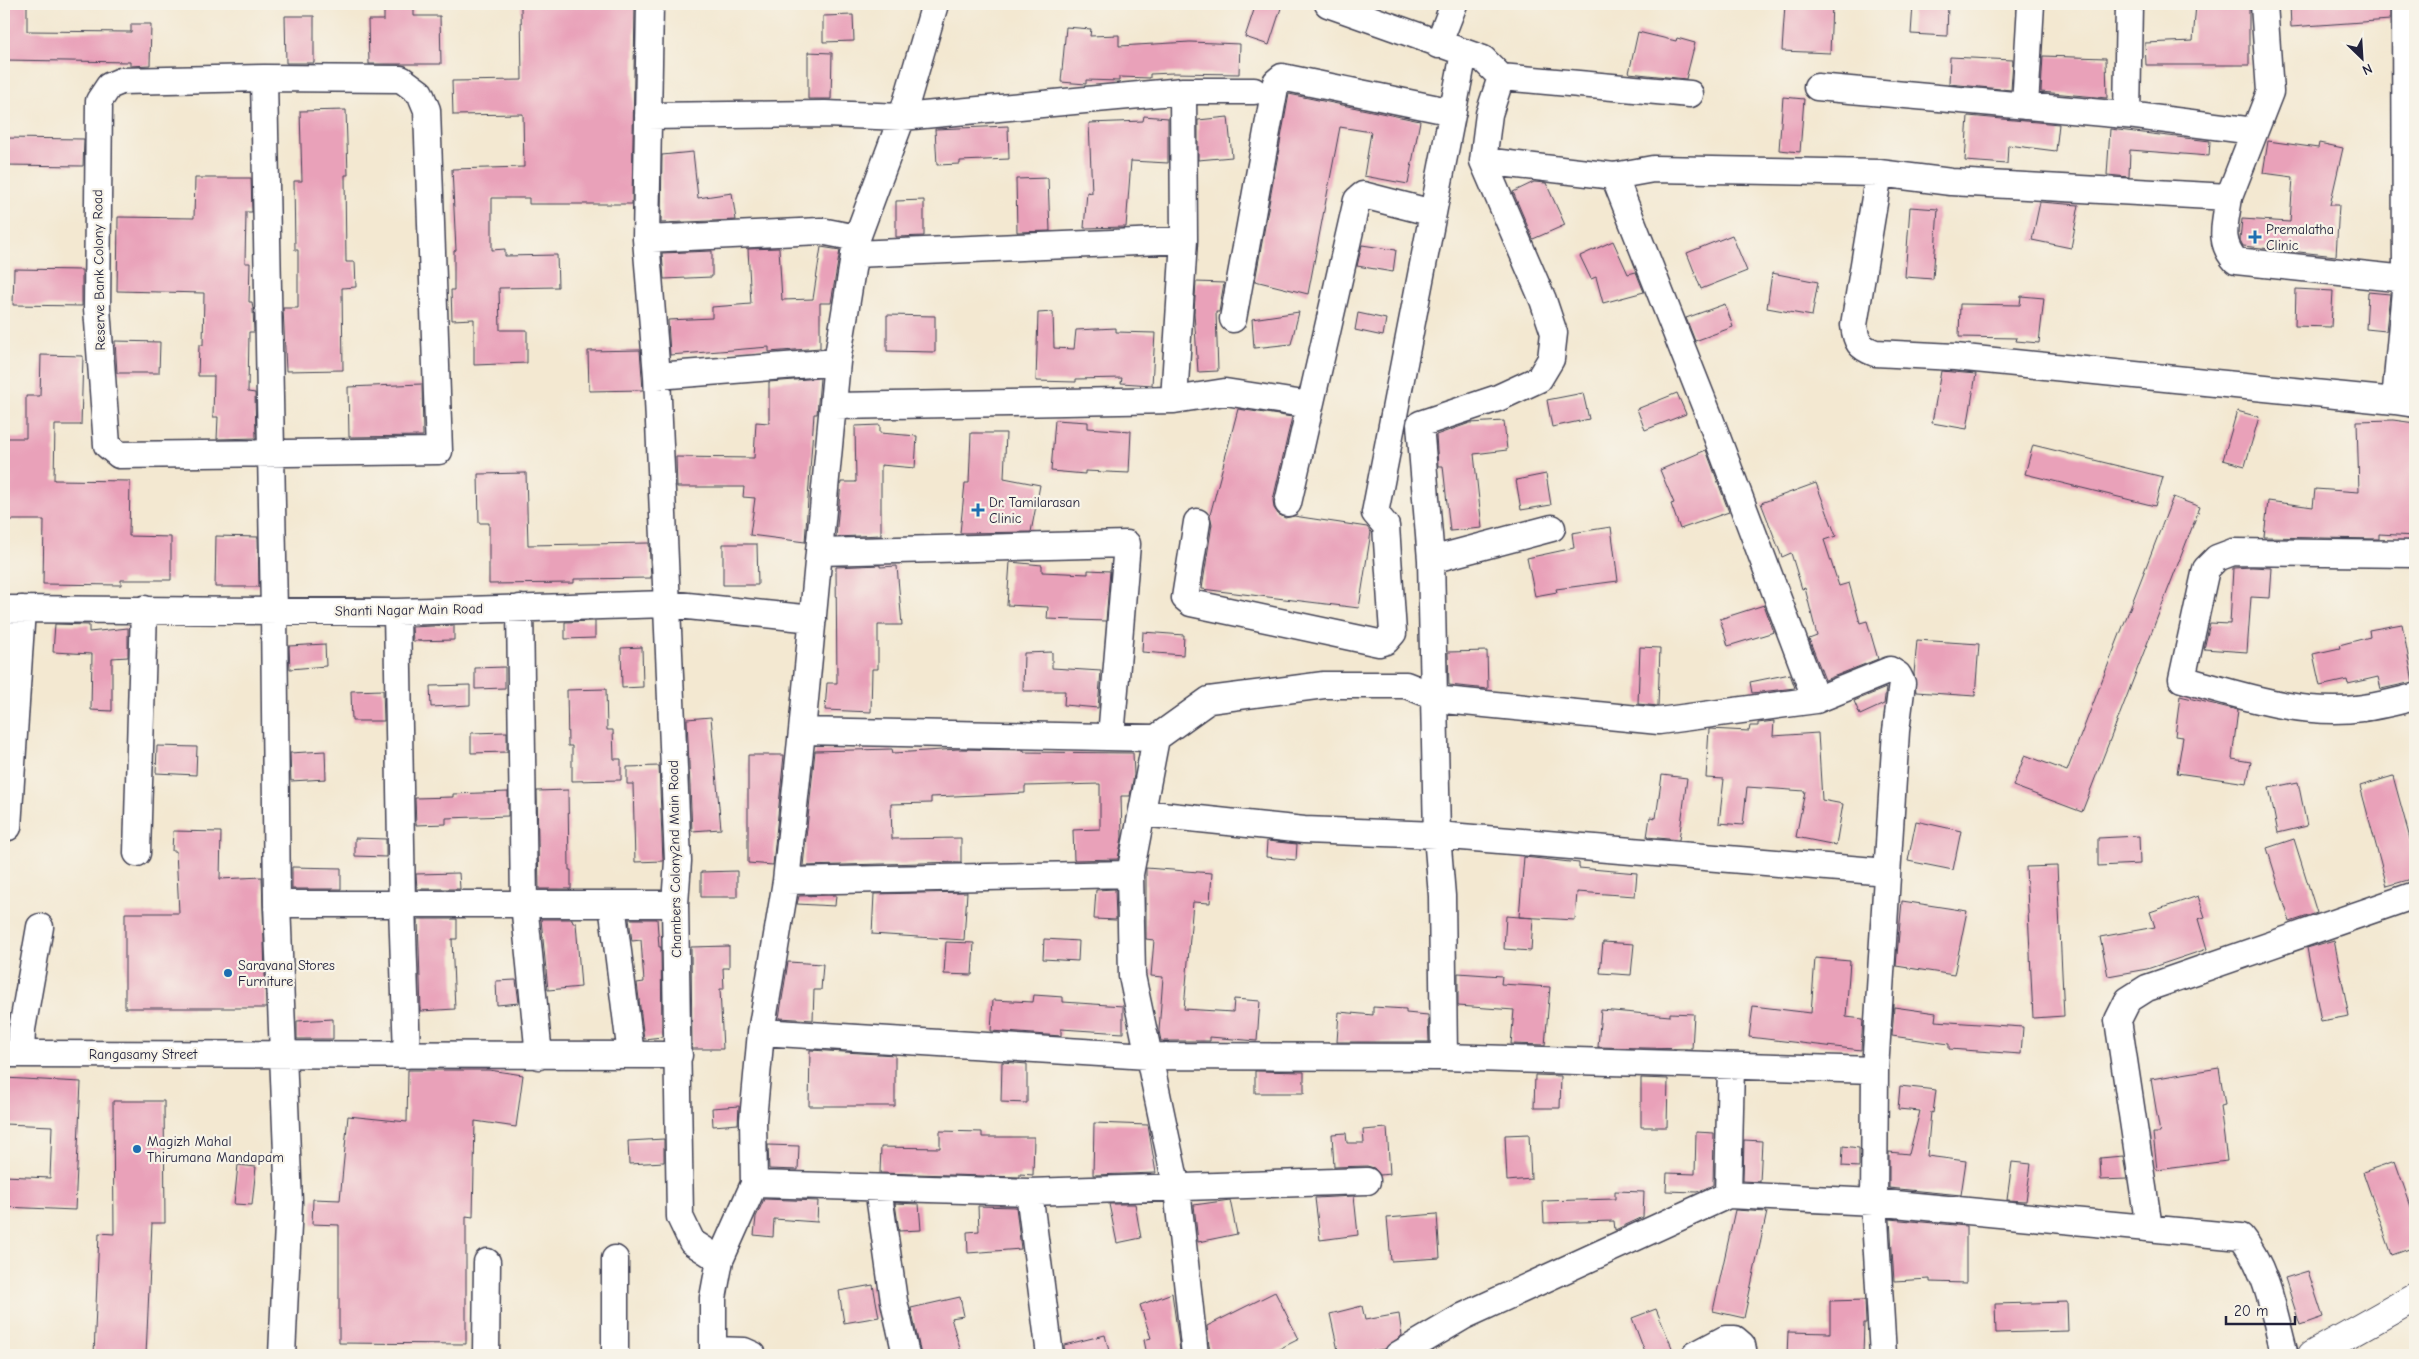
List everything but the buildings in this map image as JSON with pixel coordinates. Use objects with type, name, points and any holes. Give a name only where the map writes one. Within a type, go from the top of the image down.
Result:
[{"type":"main road","points":[[2312,1355],[2415,1297]]},
{"type":"street","name":"Chambers Colony2nd Main Road","points":[[650,4],[646,239],[657,376],[678,861],[675,904],[680,1217],[692,1242],[720,1260]]},
{"type":"street","points":[[753,1355],[744,1351],[713,1352],[713,1298],[720,1260],[754,1184],[753,1120],[761,1032],[786,881],[837,362],[855,246],[902,117],[935,4]]},
{"type":"street","points":[[1328,4],[1438,45],[1482,59],[1500,77],[1690,94]]},
{"type":"street","points":[[1438,45],[1454,4]]},
{"type":"street","points":[[2025,106],[2031,4]]},
{"type":"street","points":[[2127,115],[2129,4]]},
{"type":"street","points":[[2264,4],[2270,92],[2229,197],[2224,237],[2227,250],[2236,261],[2406,279]]},
{"type":"street","points":[[1879,172],[1854,325],[1856,338],[1863,349],[1875,353],[1985,360],[2405,402],[2406,279],[2411,107],[2405,4]]},
{"type":"street","points":[[1197,522],[1185,598],[1191,603],[1379,643],[1386,641],[1393,633],[1386,526],[1375,513],[1464,53]]},
{"type":"street","points":[[1233,320],[1276,82],[1282,77],[1453,112]]},
{"type":"street","points":[[1444,1057],[1442,896],[1437,836],[1431,560],[1420,424],[1498,398],[1539,378],[1551,358],[1554,333],[1543,300],[1483,161],[1489,114],[1500,77]]},
{"type":"street","points":[[264,78],[274,611],[277,904],[289,1203],[282,1355]]},
{"type":"street","name":"Reserve Bank Colony Road","points":[[264,78],[401,79],[420,93],[427,110],[439,450],[271,453],[119,455],[107,445],[97,308],[99,101],[109,86],[121,81],[264,78]]},
{"type":"street","points":[[1817,87],[2127,115],[2254,131]]},
{"type":"street","points":[[648,116],[825,114],[902,117],[1183,91],[1254,91]]},
{"type":"street","points":[[1174,400],[1184,240],[1183,91]]},
{"type":"street","points":[[1483,161],[1614,176],[1653,169],[1879,172],[1952,182],[2229,197]]},
{"type":"street","points":[[1614,176],[1709,416],[1816,700]]},
{"type":"street","points":[[1288,503],[1357,200],[1363,195],[1434,213]]},
{"type":"street","points":[[646,239],[820,231],[855,246],[1184,240]]},
{"type":"street","points":[[657,376],[837,362]]},
{"type":"street","points":[[834,406],[1174,400],[1225,392],[1310,405]]},
{"type":"street","points":[[1431,560],[1552,528]]},
{"type":"street","points":[[819,552],[1127,544],[1111,737]]},
{"type":"street","points":[[2415,554],[2233,552],[2216,558],[2206,569],[2182,679],[2262,701],[2321,709],[2362,708],[2415,697]]},
{"type":"street","name":"Shanti Nagar Main Road","points":[[13,609],[397,612],[668,604],[813,619]]},
{"type":"street","points":[[520,608],[524,903],[539,1056]]},
{"type":"street","points":[[8,827],[13,609]]},
{"type":"street","points":[[137,853],[144,609]]},
{"type":"street","points":[[397,612],[402,904],[408,1055]]},
{"type":"street","points":[[802,731],[1156,738],[1209,700],[1324,684],[1406,685],[1444,700],[1658,721],[1816,700],[1890,670],[1898,675],[1902,682],[1896,732],[1875,1070],[1874,1202],[1883,1355]]},
{"type":"street","points":[[1156,738],[1130,874],[1132,976],[1177,1189],[1195,1355]]},
{"type":"street","points":[[1142,813],[1304,830],[1437,836],[1887,872]]},
{"type":"street","points":[[786,881],[1130,874]]},
{"type":"street","points":[[2149,1228],[2118,1020],[2128,1000],[2148,988],[2415,895]]},
{"type":"street","points":[[277,904],[675,904]]},
{"type":"street","points":[[612,904],[631,1055]]},
{"type":"street","points":[[12,1054],[22,1028],[40,927]]},
{"type":"street","points":[[761,1032],[1148,1056],[1444,1057],[1875,1070]]},
{"type":"street","name":"Rangasamy Street","points":[[12,1054],[678,1055]]},
{"type":"street","points":[[1728,1195],[1731,1066]]},
{"type":"street","points":[[754,1184],[1029,1192],[1177,1189],[1367,1181]]},
{"type":"street","points":[[878,1188],[894,1301],[906,1355]]},
{"type":"street","points":[[1029,1192],[1050,1355]]},
{"type":"street","points":[[1398,1355],[1464,1316],[1728,1195],[1874,1202],[2241,1237],[2252,1250],[2262,1270],[2285,1355]]},
{"type":"street","points":[[615,1259],[615,1355]]},
{"type":"street","points":[[486,1355],[487,1262]]},
{"type":"street","points":[[1695,1355],[1725,1339],[1735,1339],[1742,1345],[1744,1355]]},
{"type":"place","name":"Premalatha Clinic","points":[[2255,237]]},
{"type":"place","name":"Dr. Tamilarasan Clinic","points":[[978,510]]},
{"type":"place","name":"Saravana Stores Furniture","points":[[228,973]]},
{"type":"place","name":"Magizh Mahal Thirumana Mandapam","points":[[137,1149]]}]
